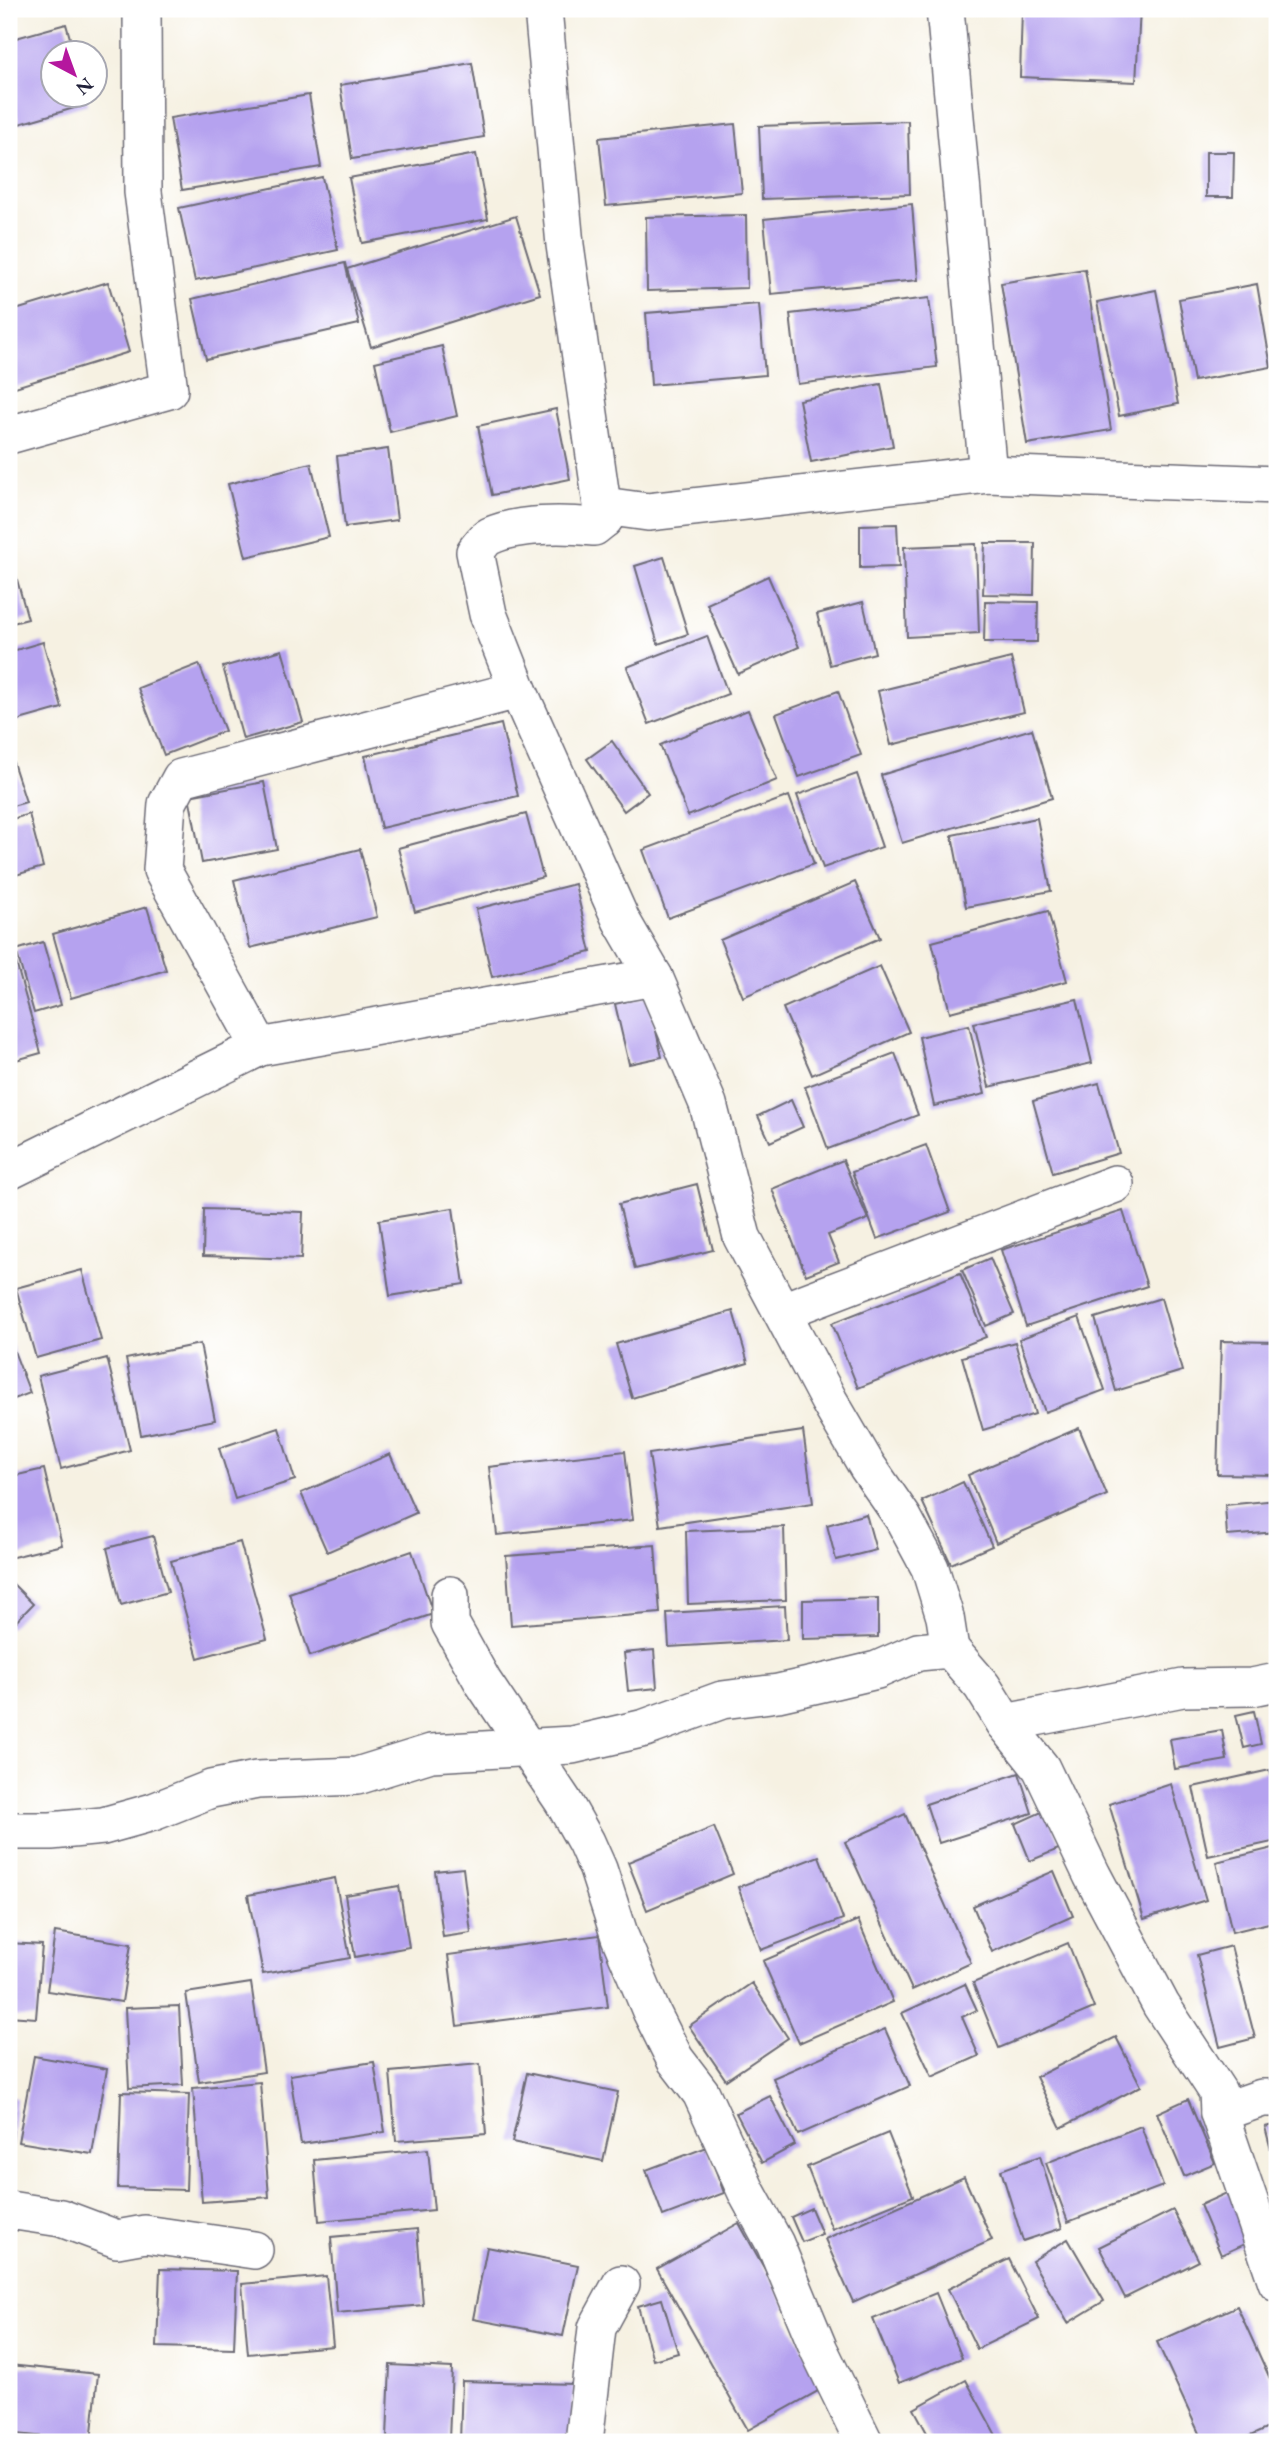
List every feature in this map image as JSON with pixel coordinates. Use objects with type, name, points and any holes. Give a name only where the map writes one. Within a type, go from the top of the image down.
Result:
[{"type":"street","points":[[9,435],[169,390],[143,192],[142,9]]},
{"type":"street","points":[[543,9],[565,245],[604,519]]},
{"type":"street","points":[[945,9],[988,474]]},
{"type":"street","points":[[1277,485],[988,474],[648,512],[611,507],[604,519],[594,527],[535,527],[488,536],[475,552],[488,614],[518,690],[621,920],[654,977],[708,1104],[743,1237],[829,1401],[867,1466],[903,1518],[930,1568],[945,1617],[950,1648],[982,1686],[1005,1723],[1041,1768],[1092,1875],[1161,2005],[1218,2092],[1219,2113],[1277,2283]]},
{"type":"street","points":[[260,1047],[162,870],[167,804],[181,778],[518,690]]},
{"type":"street","points":[[9,1171],[260,1047],[654,977]]},
{"type":"street","points":[[783,1311],[1115,1184]]},
{"type":"street","points":[[450,1595],[450,1623],[483,1682],[586,1842],[598,1869],[620,1937],[651,2011],[675,2059],[701,2093],[747,2193],[775,2244],[819,2350],[864,2442]]},
{"type":"street","points":[[9,1831],[51,1831],[103,1826],[153,1812],[211,1788],[257,1780],[310,1780],[357,1776],[431,1753],[572,1745],[645,1728],[722,1700],[778,1693],[831,1682],[877,1670],[918,1652],[950,1648]]},
{"type":"street","points":[[1005,1723],[1183,1688],[1252,1686],[1277,1682]]},
{"type":"street","points":[[1219,2113],[1262,2098],[1277,2098]]},
{"type":"street","points":[[9,2210],[61,2218],[117,2239],[145,2234],[254,2250]]},
{"type":"street","points":[[584,2442],[597,2328],[621,2284]]},
{"type":"building","points":[[1022,9],[1140,9],[1136,82],[1020,77]]},
{"type":"building","points":[[66,24],[70,38],[38,38],[38,108],[74,108],[19,124],[9,87],[9,40]]},
{"type":"building","points":[[472,63],[484,137],[352,159],[340,85]]},
{"type":"building","points":[[309,95],[321,167],[182,190],[170,118]]},
{"type":"building","points":[[908,121],[910,194],[762,199],[759,126]]},
{"type":"building","points":[[735,124],[742,193],[606,206],[599,138]]},
{"type":"building","points":[[1206,152],[1234,152],[1233,197],[1206,197]]},
{"type":"building","points":[[476,154],[488,219],[362,243],[349,178]]},
{"type":"building","points":[[322,177],[338,250],[195,281],[179,208]]},
{"type":"building","points":[[912,204],[918,280],[771,294],[764,219]]},
{"type":"building","points":[[746,215],[747,288],[647,291],[646,217]]},
{"type":"building","points":[[516,216],[540,294],[371,347],[347,269]]},
{"type":"building","points":[[345,263],[359,324],[206,359],[192,299]]},
{"type":"building","points":[[1085,269],[1111,430],[1027,444],[1001,283]]},
{"type":"building","points":[[108,282],[129,352],[9,389],[9,312]]},
{"type":"building","points":[[1257,284],[1271,367],[1194,381],[1179,299]]},
{"type":"building","points":[[1156,290],[1178,404],[1119,416],[1097,302]]},
{"type":"building","points":[[929,298],[937,367],[798,384],[790,314]]},
{"type":"building","points":[[759,304],[765,375],[651,385],[646,313]]},
{"type":"building","points":[[442,346],[457,416],[390,432],[375,362]]},
{"type":"building","points":[[881,384],[893,446],[811,462],[799,400]]},
{"type":"building","points":[[556,409],[570,479],[492,495],[478,426]]},
{"type":"building","points":[[388,449],[397,520],[345,527],[337,456]]},
{"type":"building","points":[[311,463],[329,537],[246,557],[228,484]]},
{"type":"building","points":[[897,524],[899,567],[860,568],[860,525]]},
{"type":"building","points":[[985,543],[1035,543],[1034,595],[983,594]]},
{"type":"building","points":[[976,544],[979,633],[907,637],[904,547]]},
{"type":"building","points":[[9,551],[28,619],[9,624]]},
{"type":"building","points":[[664,557],[688,634],[658,644],[635,566]]},
{"type":"building","points":[[768,576],[799,647],[738,674],[707,604]]},
{"type":"building","points":[[985,601],[1038,602],[1037,642],[984,642]]},
{"type":"building","points":[[863,602],[875,653],[830,665],[817,614]]},
{"type":"building","points":[[707,636],[728,694],[649,724],[627,667]]},
{"type":"building","points":[[43,642],[62,708],[9,723],[9,652]]},
{"type":"building","points":[[282,650],[303,722],[243,739],[223,667]]},
{"type":"building","points":[[1011,658],[1024,712],[891,745],[878,691]]},
{"type":"building","points":[[199,664],[225,731],[164,755],[138,688]]},
{"type":"building","points":[[838,691],[861,755],[799,777],[776,714]]},
{"type":"building","points":[[748,710],[777,780],[688,816],[660,745]]},
{"type":"building","points":[[501,724],[518,796],[381,828],[365,756]]},
{"type":"building","points":[[1032,729],[1052,798],[902,843],[881,775]]},
{"type":"building","points":[[612,741],[648,793],[624,811],[587,759]]},
{"type":"building","points":[[9,750],[26,802],[9,807]]},
{"type":"building","points":[[857,774],[882,847],[823,868],[797,795]]},
{"type":"building","points":[[264,782],[277,849],[202,863],[189,796]]},
{"type":"building","points":[[789,796],[814,864],[668,918],[643,850]]},
{"type":"building","points":[[29,814],[43,867],[9,877],[9,820]]},
{"type":"building","points":[[526,814],[543,877],[415,912],[398,848]]},
{"type":"building","points":[[1037,818],[1051,891],[966,907],[952,835]]},
{"type":"building","points":[[360,849],[377,917],[250,948],[234,880]]},
{"type":"building","points":[[855,882],[880,938],[743,997],[720,940]]},
{"type":"building","points":[[575,884],[591,952],[492,977],[476,909]]},
{"type":"building","points":[[147,907],[166,970],[71,998],[53,934]]},
{"type":"building","points":[[1048,911],[1067,981],[950,1012],[932,942]]},
{"type":"building","points":[[43,942],[61,1005],[34,1013],[16,950]]},
{"type":"building","points":[[12,948],[41,1053],[9,1062],[9,949]]},
{"type":"building","points":[[880,966],[909,1032],[812,1075],[783,1008]]},
{"type":"building","points":[[648,996],[662,1057],[629,1064],[615,1004]]},
{"type":"building","points":[[1077,999],[1092,1063],[989,1087],[974,1023]]},
{"type":"building","points":[[969,1025],[985,1094],[934,1106],[919,1037]]},
{"type":"building","points":[[895,1053],[918,1115],[828,1149],[805,1087]]},
{"type":"building","points":[[1099,1083],[1119,1153],[1053,1173],[1033,1101]]},
{"type":"building","points":[[791,1100],[803,1127],[770,1142],[758,1116]]},
{"type":"building","points":[[926,1145],[950,1212],[877,1239],[852,1172]]},
{"type":"building","points":[[843,1160],[868,1219],[828,1235],[839,1262],[806,1275],[772,1189]]},
{"type":"building","points":[[697,1184],[713,1250],[635,1269],[619,1204]]},
{"type":"building","points":[[453,1208],[464,1284],[390,1296],[379,1220]]},
{"type":"building","points":[[204,1209],[303,1212],[301,1259],[203,1256]]},
{"type":"building","points":[[1123,1211],[1147,1286],[1026,1326],[1001,1250]]},
{"type":"building","points":[[990,1258],[1014,1314],[986,1326],[962,1270]]},
{"type":"building","points":[[82,1270],[101,1340],[36,1358],[16,1288]]},
{"type":"building","points":[[960,1273],[986,1337],[858,1388],[832,1323]]},
{"type":"building","points":[[1161,1298],[1182,1371],[1116,1391],[1095,1318]]},
{"type":"building","points":[[733,1311],[748,1363],[632,1398],[616,1344]]},
{"type":"building","points":[[1079,1317],[1105,1390],[1045,1412],[1019,1339]]},
{"type":"building","points":[[9,1338],[30,1393],[9,1401]]},
{"type":"building","points":[[1221,1341],[1277,1342],[1277,1475],[1217,1474]]},
{"type":"building","points":[[1015,1342],[1035,1414],[983,1430],[962,1357]]},
{"type":"building","points":[[200,1344],[215,1420],[141,1435],[126,1359]]},
{"type":"building","points":[[107,1358],[130,1450],[61,1469],[38,1376]]},
{"type":"building","points":[[279,1428],[295,1480],[235,1499],[219,1448]]},
{"type":"building","points":[[1079,1428],[1107,1495],[996,1543],[968,1475]]},
{"type":"building","points":[[803,1431],[813,1503],[660,1526],[649,1454]]},
{"type":"building","points":[[625,1451],[633,1520],[497,1535],[489,1467]]},
{"type":"building","points":[[390,1454],[416,1513],[327,1552],[301,1493]]},
{"type":"building","points":[[44,1469],[62,1545],[9,1558],[9,1477]]},
{"type":"building","points":[[963,1482],[992,1546],[951,1564],[922,1501]]},
{"type":"building","points":[[1277,1500],[1277,1532],[1227,1536],[1225,1505]]},
{"type":"building","points":[[866,1514],[876,1550],[836,1560],[827,1525]]},
{"type":"building","points":[[784,1527],[786,1600],[688,1604],[686,1531]]},
{"type":"building","points":[[153,1536],[168,1592],[121,1605],[107,1548]]},
{"type":"building","points":[[240,1542],[267,1639],[198,1658],[171,1561]]},
{"type":"building","points":[[655,1545],[660,1613],[511,1625],[506,1556]]},
{"type":"building","points":[[412,1551],[433,1614],[310,1656],[289,1593]]},
{"type":"building","points":[[9,1580],[33,1604],[9,1629]]},
{"type":"building","points":[[878,1598],[878,1637],[803,1639],[803,1600]]},
{"type":"building","points":[[785,1606],[787,1640],[669,1647],[667,1613]]},
{"type":"building","points":[[654,1650],[657,1688],[628,1691],[624,1653]]},
{"type":"building","points":[[1254,1711],[1261,1744],[1244,1748],[1236,1715]]},
{"type":"building","points":[[1222,1730],[1227,1760],[1175,1769],[1170,1739]]},
{"type":"building","points":[[1270,1770],[1277,1804],[1277,1841],[1208,1856],[1193,1787]]},
{"type":"building","points":[[1019,1773],[1032,1813],[939,1843],[926,1804]]},
{"type":"building","points":[[1171,1784],[1206,1900],[1144,1919],[1109,1804]]},
{"type":"building","points":[[1046,1810],[1061,1848],[1030,1861],[1015,1824]]},
{"type":"building","points":[[905,1814],[971,1963],[912,1990],[845,1842]]},
{"type":"building","points":[[714,1827],[733,1874],[647,1910],[628,1862]]},
{"type":"building","points":[[1277,1847],[1277,1921],[1232,1932],[1216,1862]]},
{"type":"building","points":[[819,1856],[843,1919],[761,1950],[738,1887]]},
{"type":"building","points":[[463,1868],[471,1933],[443,1937],[435,1871]]},
{"type":"building","points":[[1054,1871],[1073,1916],[992,1952],[973,1906]]},
{"type":"building","points":[[335,1878],[350,1958],[263,1974],[248,1895]]},
{"type":"building","points":[[399,1886],[409,1947],[355,1957],[345,1895]]},
{"type":"building","points":[[858,1920],[893,2002],[799,2043],[763,1961]]},
{"type":"building","points":[[55,1932],[131,1944],[122,2002],[47,1991]]},
{"type":"building","points":[[599,1935],[608,2007],[457,2026],[448,1955]]},
{"type":"building","points":[[9,1943],[42,1945],[36,2018],[9,2016]]},
{"type":"building","points":[[1068,1943],[1094,2008],[999,2048],[973,1983]]},
{"type":"building","points":[[1231,1946],[1255,2038],[1220,2047],[1197,1955]]},
{"type":"building","points":[[251,1983],[264,2072],[199,2082],[186,1993]]},
{"type":"building","points":[[752,1983],[788,2038],[726,2080],[689,2026]]},
{"type":"building","points":[[965,1984],[977,2010],[962,2017],[979,2056],[932,2077],[902,2013]]},
{"type":"building","points":[[179,2006],[183,2085],[129,2088],[125,2008]]},
{"type":"building","points":[[885,2029],[910,2086],[798,2135],[773,2078]]},
{"type":"building","points":[[1116,2037],[1141,2086],[1061,2128],[1036,2077]]},
{"type":"building","points":[[34,2056],[107,2069],[92,2154],[18,2142]]},
{"type":"building","points":[[374,2062],[385,2132],[301,2144],[290,2075]]},
{"type":"building","points":[[480,2064],[486,2134],[396,2141],[390,2072]]},
{"type":"building","points":[[527,2073],[618,2092],[603,2161],[512,2142]]},
{"type":"building","points":[[260,2082],[269,2197],[202,2202],[193,2088]]},
{"type":"building","points":[[121,2092],[189,2094],[186,2190],[118,2188]]},
{"type":"building","points":[[770,2096],[795,2145],[762,2163],[736,2113]]},
{"type":"building","points":[[9,2097],[16,2098],[11,2152],[9,2152]]},
{"type":"building","points":[[1188,2099],[1215,2163],[1184,2176],[1157,2113]]},
{"type":"building","points":[[1277,2124],[1277,2169],[1276,2169],[1265,2127]]},
{"type":"building","points":[[1141,2126],[1163,2186],[1068,2222],[1046,2163]]},
{"type":"building","points":[[888,2133],[913,2196],[832,2229],[807,2167]]},
{"type":"building","points":[[707,2147],[724,2193],[663,2216],[646,2170]]},
{"type":"building","points":[[428,2149],[434,2210],[319,2221],[314,2160]]},
{"type":"building","points":[[1040,2156],[1062,2228],[1023,2241],[1001,2170]]},
{"type":"building","points":[[964,2177],[992,2240],[853,2302],[825,2239]]},
{"type":"building","points":[[1231,2191],[1251,2241],[1221,2255],[1200,2205]]},
{"type":"building","points":[[811,2208],[822,2234],[802,2242],[791,2217]]},
{"type":"building","points":[[1173,2210],[1199,2261],[1125,2298],[1099,2247]]},
{"type":"building","points":[[739,2223],[786,2307],[782,2310],[825,2387],[748,2430],[657,2269]]},
{"type":"building","points":[[417,2229],[423,2305],[337,2313],[331,2237]]},
{"type":"building","points":[[1068,2239],[1104,2301],[1068,2323],[1032,2261]]},
{"type":"building","points":[[487,2247],[578,2265],[563,2336],[473,2319]]},
{"type":"building","points":[[1009,2259],[1039,2319],[977,2349],[948,2289]]},
{"type":"building","points":[[160,2269],[237,2271],[234,2349],[157,2347]]},
{"type":"building","points":[[326,2276],[333,2346],[248,2354],[242,2284]]},
{"type":"building","points":[[936,2293],[962,2358],[899,2383],[873,2319]]},
{"type":"building","points":[[662,2299],[678,2353],[653,2360],[638,2306]]},
{"type":"building","points":[[1237,2306],[1277,2394],[1277,2424],[1237,2442],[1203,2442],[1157,2342]]},
{"type":"building","points":[[9,2365],[98,2374],[91,2442],[9,2433]]},
{"type":"building","points":[[390,2365],[452,2368],[449,2440],[387,2438]]},
{"type":"building","points":[[966,2380],[997,2437],[987,2442],[932,2442],[914,2409]]},
{"type":"building","points":[[462,2381],[574,2384],[571,2442],[460,2442]]}]
